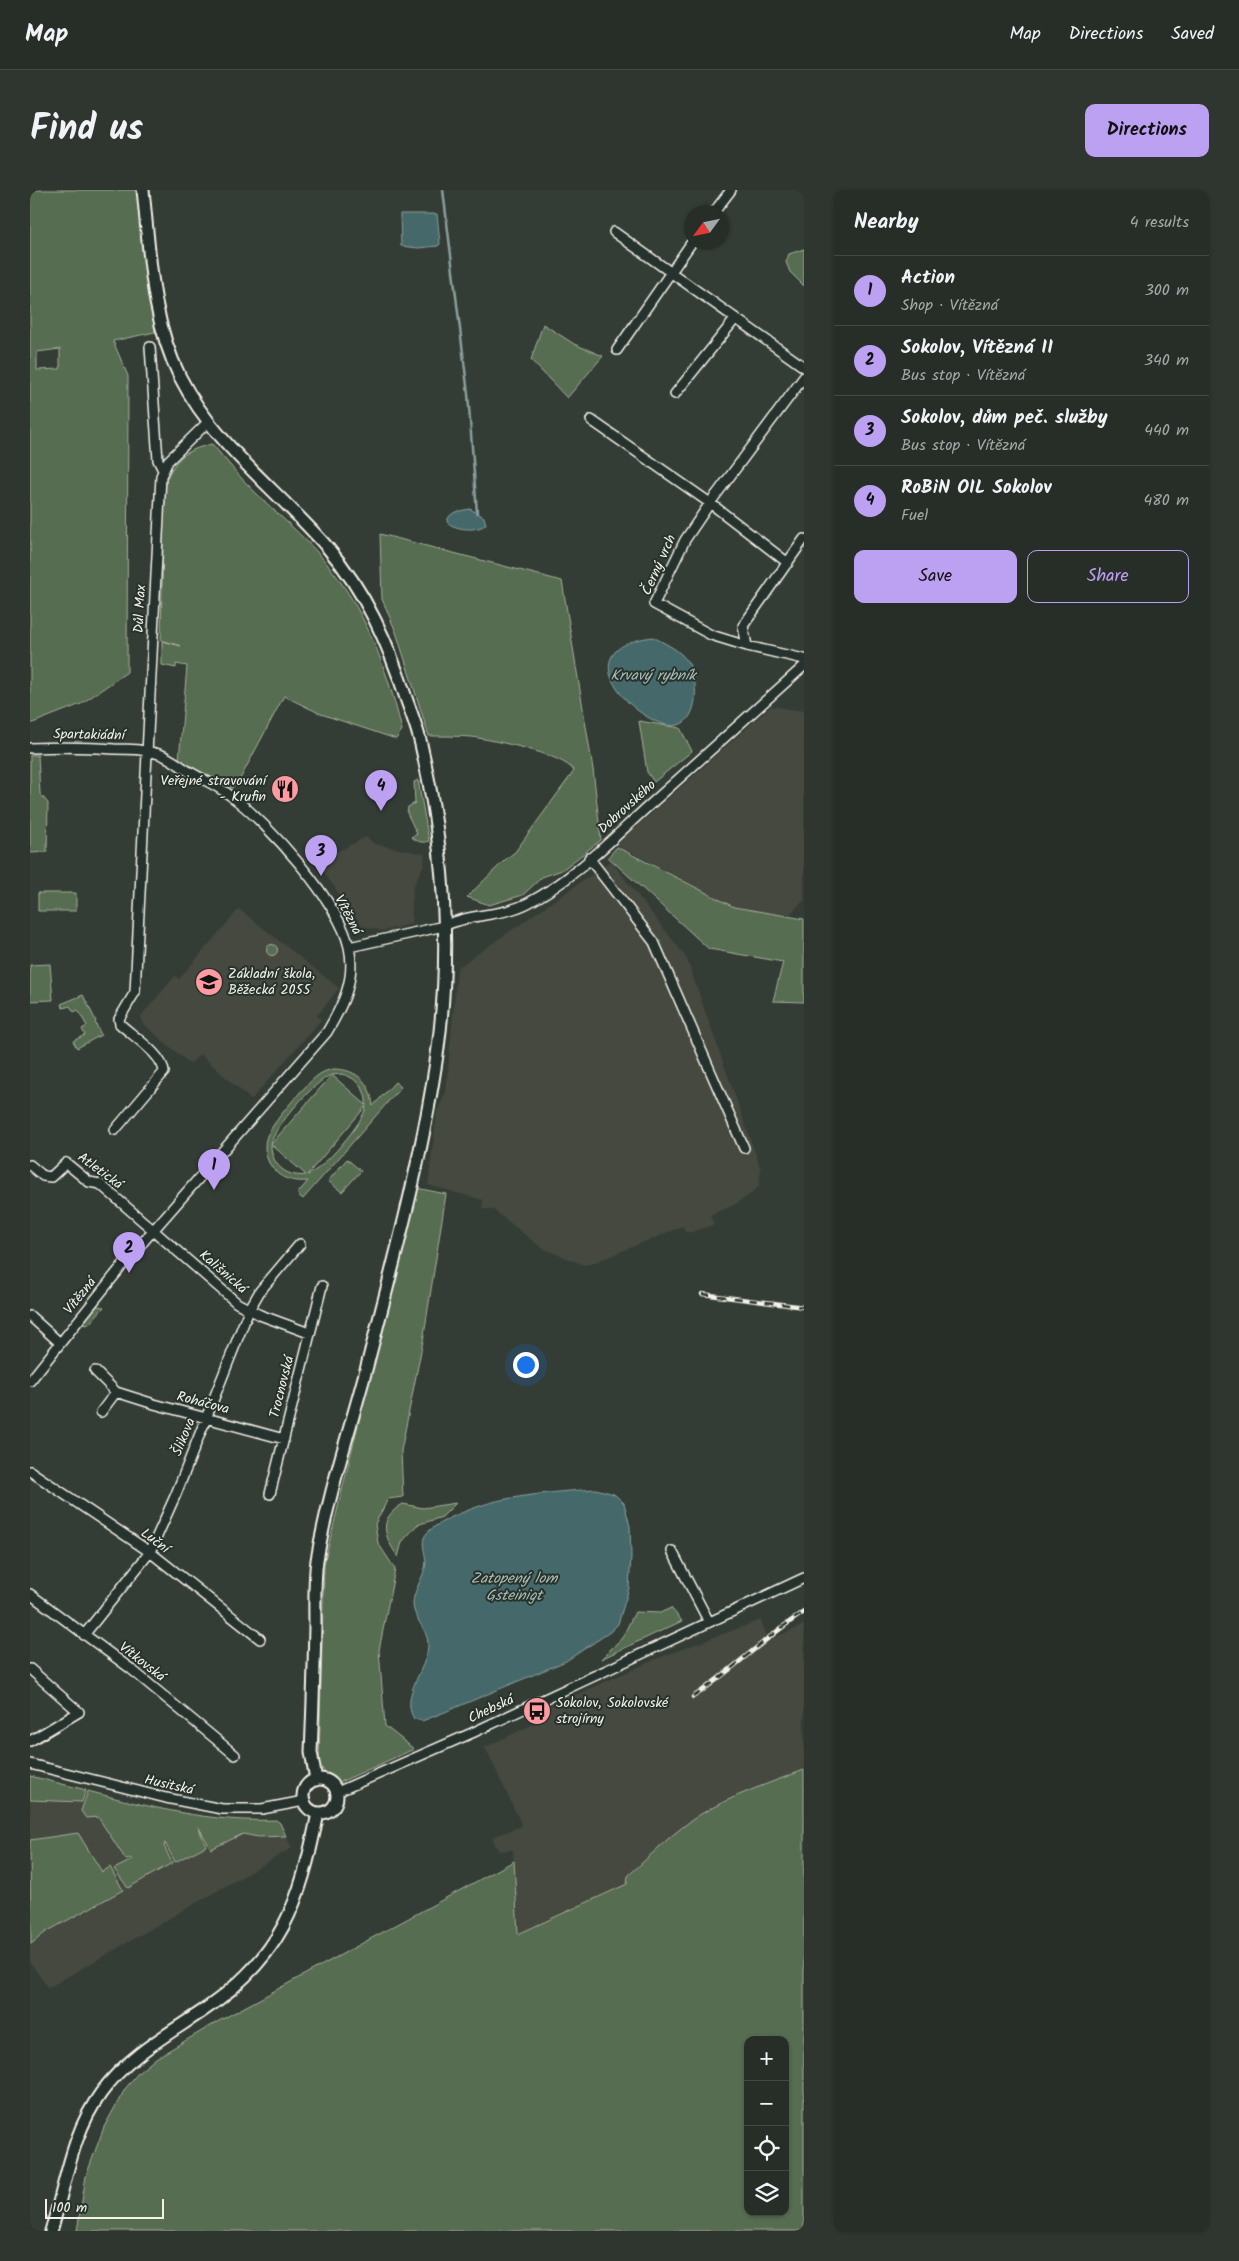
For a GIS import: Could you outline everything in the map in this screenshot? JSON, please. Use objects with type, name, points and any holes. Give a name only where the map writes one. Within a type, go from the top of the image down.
[{"type":"main road","points":[[143,190],[154,298],[165,340],[181,379],[208,422],[240,460],[333,554],[360,592],[383,636],[422,746],[440,852],[444,926],[444,972],[438,1045],[418,1164],[366,1370],[329,1502],[316,1564],[311,1752],[316,1780]]},
{"type":"main road","points":[[316,1780],[329,1782],[337,1792],[336,1802],[332,1809],[318,1813],[311,1810],[304,1801],[306,1788],[316,1780]]},
{"type":"main road","points":[[51,2231],[68,2164],[91,2108],[122,2068],[154,2043],[219,2000],[245,1978],[268,1951],[288,1919],[302,1886],[318,1813]]},
{"type":"street","points":[[719,205],[731,190]]},
{"type":"street","points":[[614,232],[804,367]]},
{"type":"street","points":[[617,350],[686,250]]},
{"type":"street","points":[[675,394],[736,318]]},
{"type":"street","name":"Důl Max","points":[[147,750],[160,481],[163,470],[158,460],[150,347]]},
{"type":"street","name":"Černý vrch","points":[[804,377],[710,503],[685,540],[654,604],[712,635],[747,646],[804,659]]},
{"type":"street","points":[[591,420],[710,503],[788,563]]},
{"type":"street","points":[[163,470],[173,456],[208,422]]},
{"type":"street","points":[[747,646],[743,626],[804,539]]},
{"type":"street","name":"Dobrovského","points":[[349,947],[444,926],[458,919],[508,911],[527,904],[559,883],[589,858],[804,666]]},
{"type":"street","name":"Spartakiádní","points":[[30,748],[78,747],[147,750]]},
{"type":"street","points":[[116,1130],[164,1072],[164,1065],[120,1024],[119,1019],[135,992],[147,750]]},
{"type":"street","name":"Vítězná","points":[[30,1381],[122,1266],[327,1032],[339,1012],[349,988],[351,961],[344,933],[330,906],[298,864],[259,820],[225,792],[162,755],[147,750]]},
{"type":"street","points":[[589,858],[654,942],[744,1148]]},
{"type":"street","name":"Atletická","points":[[30,1165],[44,1176],[50,1177],[66,1163],[89,1182],[100,1184],[154,1231]]},
{"type":"street","name":"Kališnická","points":[[154,1231],[237,1303],[249,1310],[310,1333]]},
{"type":"street","name":"Šlikova","points":[[84,1635],[150,1552],[249,1310],[260,1291],[300,1244]]},
{"type":"street","name":"Trocnovská","points":[[270,1494],[322,1286]]},
{"type":"street","points":[[30,1316],[60,1343]]},
{"type":"street","name":"Roháčova","points":[[95,1371],[116,1392],[284,1439]]},
{"type":"street","points":[[101,1412],[116,1392]]},
{"type":"street","name":"Luční","points":[[30,1471],[150,1552],[260,1639]]},
{"type":"street","points":[[672,1551],[709,1622]]},
{"type":"street","name":"Chebská","points":[[337,1792],[472,1733],[804,1578]]},
{"type":"street","name":"Vítkovská","points":[[30,1594],[131,1669],[234,1755]]},
{"type":"street","points":[[30,1669],[79,1712],[30,1741]]},
{"type":"street","name":"Husitská","points":[[30,1764],[158,1796],[222,1809],[262,1809],[304,1801]]},
{"type":"shaded area","points":[[771,706],[804,711],[804,900],[784,920],[722,904],[676,876],[616,845]]},
{"type":"shaded area","points":[[366,837],[375,844],[425,854],[424,864],[413,887],[411,924],[383,931],[362,926],[315,863]]},
{"type":"shaded area","points":[[611,861],[686,957],[761,1169],[759,1186],[751,1194],[734,1205],[710,1215],[714,1225],[692,1232],[685,1232],[683,1226],[591,1264],[584,1265],[542,1248],[492,1209],[482,1209],[483,1200],[428,1185],[437,1111],[446,1092],[457,968]]},
{"type":"shaded area","points":[[239,909],[339,988],[317,1016],[321,1020],[251,1100],[200,1054],[190,1064],[142,1023],[141,1016],[175,976],[179,979]]},
{"type":"shaded area","points":[[761,1620],[766,1635],[776,1637],[804,1625],[804,1770],[745,1793],[627,1884],[517,1934],[513,1850],[498,1851],[492,1837],[522,1826],[485,1747],[538,1722],[535,1713],[663,1656]]},
{"type":"shaded area","points":[[30,1800],[85,1802],[286,1836],[292,1848],[48,1988],[30,1962]]},
{"type":"green space","points":[[30,190],[143,190],[155,332],[113,341],[128,376],[127,672],[81,704],[30,724]],"holes":[[[60,349],[60,369],[37,370],[37,352]]]},
{"type":"green space","points":[[804,249],[804,286],[790,272],[786,262],[789,254]]},
{"type":"green space","points":[[543,324],[574,344],[603,356],[567,398],[531,360]]},
{"type":"green space","points":[[212,444],[249,487],[315,550],[338,578],[351,598],[373,640],[389,684],[402,730],[396,739],[321,714],[284,696],[239,781],[232,788],[179,760],[187,666],[176,664],[176,668],[162,665],[162,641],[181,646],[161,640],[164,484],[173,467],[182,456],[194,449]]},
{"type":"green space","points":[[380,534],[562,581],[593,769],[601,840],[562,870],[542,877],[523,895],[489,905],[467,897],[515,852],[574,771],[557,759],[495,741],[472,737],[429,736],[396,632],[382,599]]},
{"type":"green space","points":[[639,721],[680,728],[692,751],[654,782],[647,772]]},
{"type":"green space","points":[[30,755],[38,755],[40,794],[48,803],[47,852],[30,853]]},
{"type":"green space","points":[[418,780],[429,841],[424,842],[417,841],[411,837],[417,834],[407,813],[408,807],[415,803],[414,782]]},
{"type":"green space","points":[[617,847],[734,907],[804,919],[804,1002],[773,1001],[783,962],[709,949],[608,857]]},
{"type":"green space","points":[[38,893],[76,893],[76,911],[38,911]]},
{"type":"green space","points":[[272,944],[278,950],[272,956],[266,950]]},
{"type":"green space","points":[[50,964],[53,1000],[30,1001],[30,965]]},
{"type":"green space","points":[[83,995],[101,1035],[77,1048],[73,1041],[85,1035],[82,1029],[87,1026],[78,1010],[74,1012],[70,1006],[63,1008],[61,1004]]},
{"type":"green space","points":[[334,1069],[350,1072],[362,1079],[372,1098],[373,1106],[395,1082],[401,1087],[303,1199],[297,1194],[308,1181],[290,1180],[276,1172],[266,1157],[266,1139],[280,1116],[304,1088],[325,1071]],"holes":[[[341,1074],[356,1081],[365,1094],[366,1105],[332,1075]],[[331,1075],[271,1144],[273,1137],[287,1117],[306,1095]],[[366,1106],[358,1123],[342,1145],[314,1172],[307,1175]],[[271,1145],[306,1175],[286,1172],[277,1164]]]},
{"type":"green space","points":[[347,1159],[361,1171],[342,1192],[328,1181]]},
{"type":"green space","points":[[416,1188],[446,1194],[423,1341],[401,1451],[403,1497],[388,1499],[375,1524],[378,1543],[395,1569],[379,1650],[385,1726],[414,1749],[338,1783],[325,1775],[319,1761],[324,1564]]},
{"type":"green space","points":[[98,1306],[104,1307],[89,1324],[86,1325],[82,1322],[93,1308]]},
{"type":"green space","points":[[456,1503],[442,1517],[417,1525],[402,1542],[398,1557],[389,1542],[386,1528],[389,1516],[395,1510],[403,1504],[423,1508]]},
{"type":"green space","points":[[671,1608],[682,1621],[601,1659],[622,1638],[635,1612],[660,1613]]},
{"type":"green space","points":[[804,1770],[804,2231],[77,2231],[86,2176],[104,2127],[125,2089],[138,2073],[156,2058],[217,2022],[514,1861],[518,1934],[627,1884],[628,1876],[672,1836],[701,1814],[739,1795]]},
{"type":"green space","points":[[30,1776],[86,1790],[82,1802],[30,1800]]},
{"type":"green space","points":[[88,1791],[181,1813],[228,1819],[276,1820],[280,1823],[286,1836],[258,1837],[243,1834],[211,1849],[198,1826],[206,1846],[175,1862],[165,1843],[164,1846],[172,1863],[128,1888],[114,1869],[132,1860],[130,1858],[126,1860],[98,1817],[86,1818],[81,1811]]},
{"type":"green space","points":[[78,1833],[102,1872],[110,1867],[123,1890],[46,1932],[31,1944],[30,1840]]},
{"type":"water","points":[[400,214],[437,214],[440,244],[438,246],[418,248],[401,246]]},
{"type":"water","points":[[470,509],[484,517],[486,524],[478,528],[466,529],[455,527],[447,522],[448,518],[453,514]]},
{"type":"water","name":"Krvavý rybník","points":[[653,637],[682,655],[692,671],[695,689],[694,707],[685,721],[678,725],[664,724],[647,717],[630,704],[617,689],[610,672],[611,657],[625,645]]},
{"type":"water","name":"Zatopený lom Gsteinigt","points":[[596,1489],[614,1494],[624,1503],[630,1526],[629,1588],[618,1624],[610,1632],[566,1661],[422,1721],[414,1719],[410,1710],[410,1700],[424,1662],[428,1643],[415,1614],[413,1604],[414,1595],[425,1568],[426,1560],[423,1541],[428,1532],[458,1514],[493,1502],[537,1494]]},
{"type":"waterway","points":[[443,190],[468,394],[477,513]]},
{"type":"railway","points":[[702,1294],[804,1307]]},
{"type":"railway","points":[[693,1697],[804,1612]]},
{"type":"place","name":"Veřejné stravování - Krufin","points":[[285,789]]},
{"type":"place","name":"RoBiN OIL Sokolov","points":[[381,811]]},
{"type":"place","name":"Sokolov, dům peč. služby","points":[[321,876]]},
{"type":"place","name":"Základní škola, Běžecká 2055","points":[[209,982]]},
{"type":"place","name":"Action","points":[[214,1190]]},
{"type":"place","name":"Sokolov, Vítězná II","points":[[129,1273]]},
{"type":"place","name":"Sokolov, Sokolovské strojírny","points":[[537,1711]]}]
